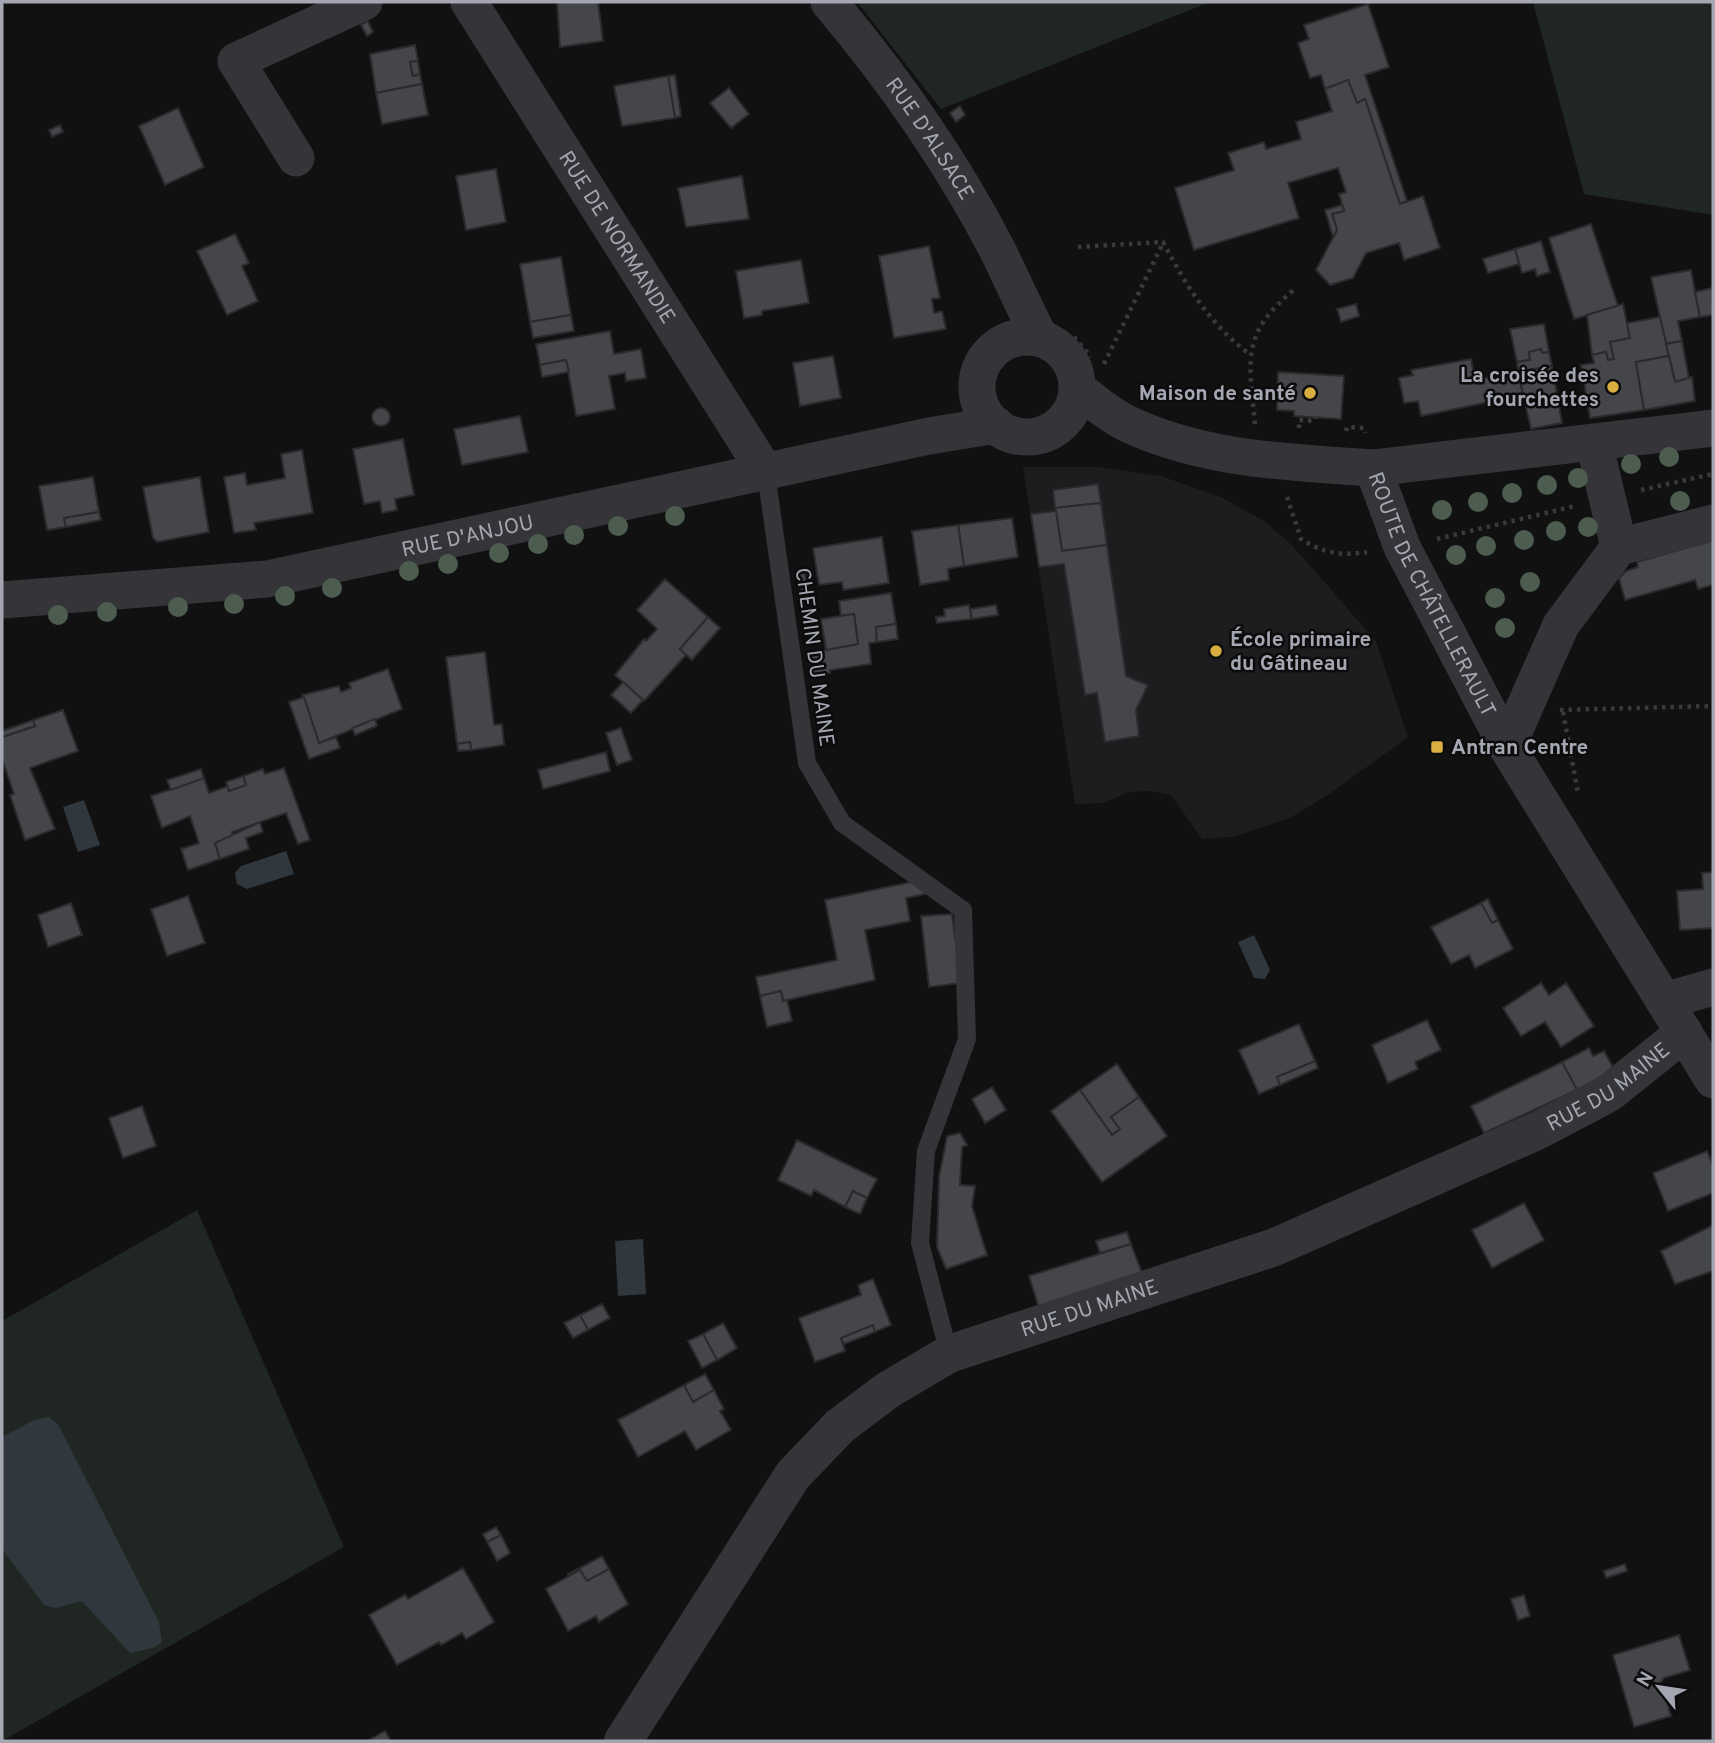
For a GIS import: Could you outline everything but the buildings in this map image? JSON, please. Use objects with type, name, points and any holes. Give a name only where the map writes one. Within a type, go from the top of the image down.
[{"type":"street","points":[[296,158],[236,61],[364,2]]},
{"type":"street","name":"RUE DE NORMANDIE","points":[[469,2],[766,472]]},
{"type":"street","name":"RUE D'ALSACE","points":[[829,2],[867,47],[928,133],[998,251],[1013,286],[1055,336]]},
{"type":"street","points":[[995,348],[1024,337],[1055,336],[1055,345],[1068,357],[1075,372],[1077,389],[1069,414],[1061,424],[1049,432],[1022,436],[996,425],[980,404],[977,390],[979,374],[995,348],[1013,286]]},
{"type":"street","name":"ROUTE DE CHÂTELLERAULT","points":[[1077,389],[1125,423],[1237,458],[1373,468],[1402,547],[1507,747],[1713,1080]]},
{"type":"street","points":[[929,436],[977,390]]},
{"type":"street","name":"ROUTE DE CHÂTELLERAULT","points":[[1061,424],[1125,423]]},
{"type":"street","name":"RUE D'ANJOU","points":[[2,600],[267,579],[929,436],[996,425]]},
{"type":"street","points":[[1373,468],[1713,428]]},
{"type":"street","points":[[1594,443],[1619,547]]},
{"type":"street","points":[[1507,747],[1561,625],[1619,547],[1713,523]]},
{"type":"street","points":[[1674,1017],[1713,987]]},
{"type":"street","name":"RUE DU MAINE","points":[[623,1741],[793,1475],[840,1426],[888,1390],[949,1354],[1275,1247],[1539,1130],[1609,1093],[1674,1017]]},
{"type":"lane","name":"CHEMIN DU MAINE","points":[[766,472],[807,763],[842,823],[963,910],[967,1039],[926,1151],[920,1243],[949,1354]]},
{"type":"path","points":[[1078,247],[1163,242]]},
{"type":"path","points":[[1055,336],[1101,369],[1163,242]]},
{"type":"path","points":[[1163,242],[1190,293],[1222,333],[1249,354]]},
{"type":"path","points":[[1524,708],[1562,710],[1713,706]]},
{"type":"path","points":[[1562,710],[1580,801]]},
{"type":"shaded area","points":[[857,2],[1210,2],[941,109]]},
{"type":"shaded area","points":[[1533,2],[1713,2],[1713,215],[1584,194]]},
{"type":"shaded area","name":"École primaire du Gâtineau","points":[[1023,467],[1097,467],[1161,476],[1223,498],[1264,521],[1292,545],[1376,641],[1408,737],[1331,793],[1290,818],[1233,837],[1202,839],[1171,795],[1151,791],[1129,792],[1104,803],[1075,804]]},
{"type":"shaded area","points":[[84,800],[100,845],[78,852],[63,807]]},
{"type":"shaded area","points":[[286,851],[294,874],[247,889],[237,884],[235,873],[241,866]]},
{"type":"shaded area","points":[[1254,935],[1270,970],[1265,979],[1254,978],[1238,942]]},
{"type":"shaded area","points":[[197,1210],[344,1547],[2,1741],[2,1321]]},
{"type":"shaded area","points":[[643,1239],[646,1294],[618,1296],[615,1241]]},
{"type":"shaded area","points":[[49,1417],[58,1424],[159,1622],[162,1642],[153,1648],[130,1653],[82,1601],[56,1608],[44,1605],[2,1549],[2,1437],[34,1420]]},
{"type":"place","name":"La croisée des fourchettes","points":[[1613,387]]},
{"type":"place","name":"Maison de santé","points":[[1310,393]]},
{"type":"place","name":"École primaire du Gâtineau","points":[[1216,651]]},
{"type":"place","name":"Antran Centre","points":[[1437,747]]}]
